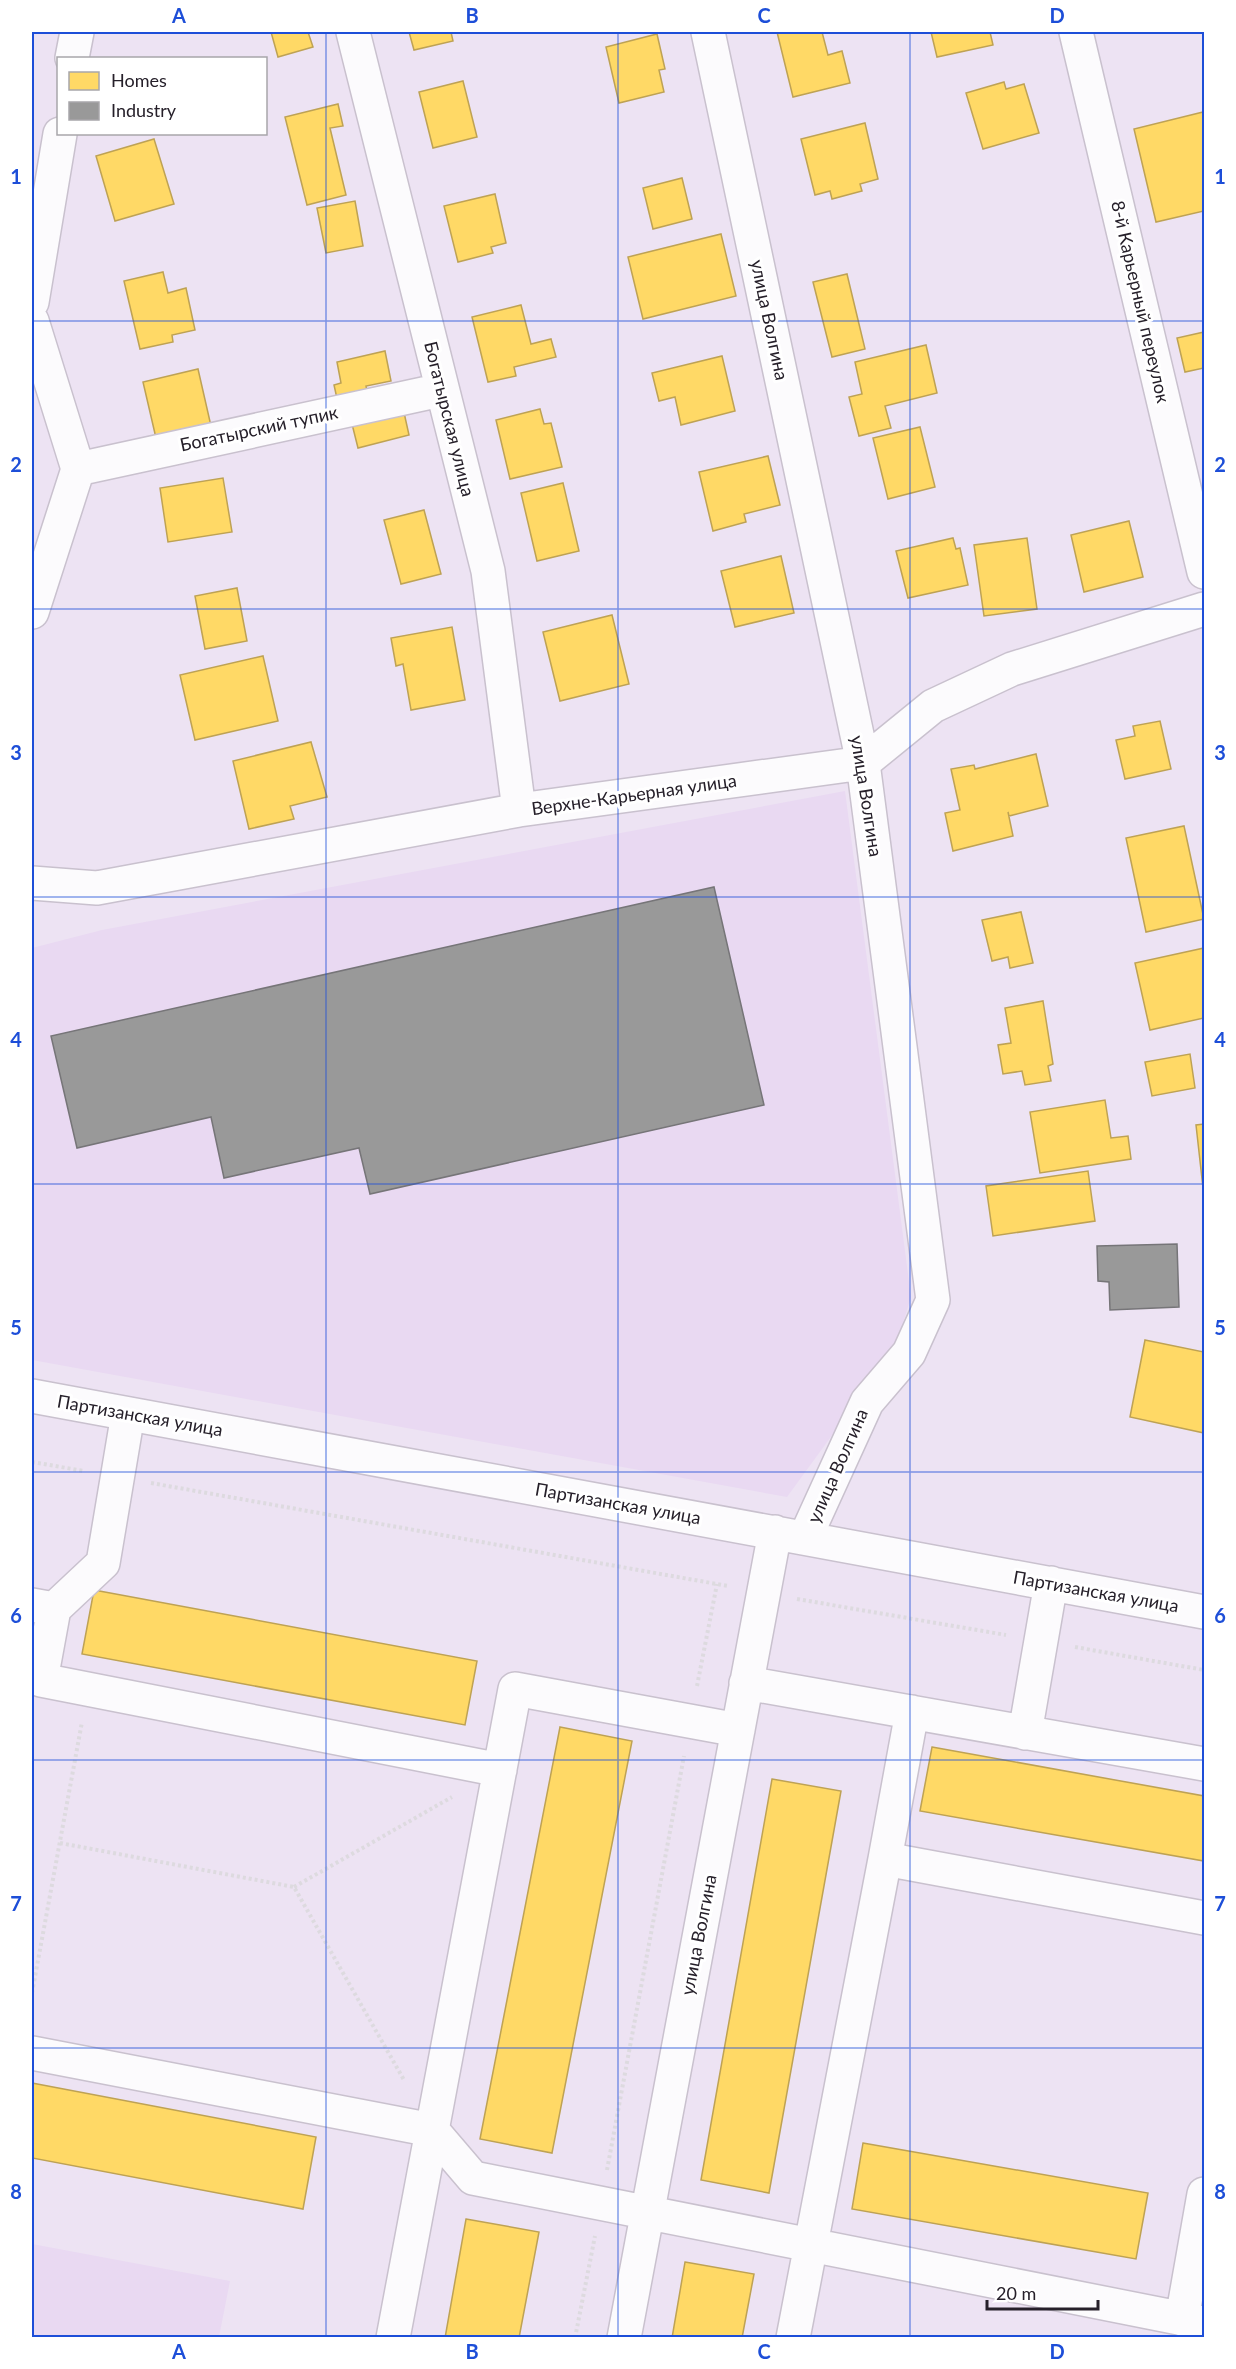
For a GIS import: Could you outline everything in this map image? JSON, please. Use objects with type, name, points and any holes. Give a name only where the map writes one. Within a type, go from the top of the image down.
[{"type":"street","points":[[72,57],[77,32]]},
{"type":"street","name":"Богатырская улица","points":[[353,32],[488,571],[519,810]]},
{"type":"street","name":"улица Волгина","points":[[624,2337],[763,1592],[790,1535],[867,1402],[909,1353],[933,1300],[863,763],[708,32]]},
{"type":"street","name":"8-й Карьерный переулок","points":[[1076,32],[1204,572]]},
{"type":"street","points":[[32,302],[60,135]]},
{"type":"street","points":[[32,321],[78,469],[32,612]]},
{"type":"street","name":"Богатырский тупик","points":[[78,469],[441,390]]},
{"type":"street","points":[[863,763],[933,706],[1012,669],[1204,609]]},
{"type":"street","name":"Верхне-Карьерная улица","points":[[32,883],[97,888],[519,810],[863,763]]},
{"type":"street","name":"Партизанская улица","points":[[32,1396],[1204,1612]]},
{"type":"street","points":[[128,1414],[103,1563],[43,1607],[41,1680],[500,1770]]},
{"type":"street","points":[[1025,1733],[1051,1583]]},
{"type":"street","points":[[746,1683],[1204,1764]]},
{"type":"street","points":[[393,2337],[516,1689],[738,1730]]},
{"type":"street","points":[[793,2337],[912,1712]]},
{"type":"street","points":[[885,1859],[1204,1918]]},
{"type":"street","points":[[32,2053],[432,2130],[473,2178],[810,2247],[1193,2321],[1204,2194]]},
{"type":"path","points":[[32,1462],[1204,1670]]},
{"type":"path","points":[[575,2337],[717,1584]]},
{"type":"path","points":[[32,1993],[88,1689]]},
{"type":"path","points":[[60,1843],[294,1887],[500,1770]]},
{"type":"path","points":[[294,1887],[432,2130]]},
{"type":"shaded area","points":[[845,791],[911,1297],[895,1349],[787,1497],[32,1360],[32,948],[102,930]]},
{"type":"shaded area","points":[[32,2244],[230,2281],[219,2337],[32,2337]]},
{"type":"building: Homes","points":[[271,32],[308,32],[313,47],[278,57]]},
{"type":"building: Homes","points":[[409,32],[451,32],[453,41],[414,50]]},
{"type":"building: Homes","points":[[777,32],[822,32],[828,55],[842,51],[850,83],[793,97]]},
{"type":"building: Homes","points":[[931,32],[990,32],[993,45],[937,57]]},
{"type":"building: Homes","points":[[657,34],[665,69],[659,70],[664,92],[619,103],[606,47]]},
{"type":"building: Homes","points":[[463,81],[477,137],[433,148],[419,92]]},
{"type":"building: Homes","points":[[1004,82],[1006,89],[1024,84],[1039,133],[983,149],[966,93]]},
{"type":"building: Homes","points":[[338,104],[343,126],[330,128],[346,195],[307,205],[285,117]]},
{"type":"building: Homes","points":[[1203,112],[1204,211],[1156,222],[1134,129]]},
{"type":"building: Homes","points":[[865,123],[878,179],[860,184],[862,191],[832,199],[830,191],[815,195],[801,139]]},
{"type":"building: Homes","points":[[154,139],[174,204],[115,221],[96,156]]},
{"type":"building: Homes","points":[[682,178],[692,219],[653,229],[643,188]]},
{"type":"building: Homes","points":[[495,194],[506,243],[491,247],[493,253],[458,262],[444,206]]},
{"type":"building: Homes","points":[[355,201],[363,246],[326,253],[317,208]]},
{"type":"building: Homes","points":[[721,234],[736,296],[643,319],[628,257]]},
{"type":"building: Homes","points":[[163,272],[168,293],[186,288],[195,330],[172,335],[173,342],[140,349],[124,281]]},
{"type":"building: Homes","points":[[847,274],[865,349],[832,357],[813,282]]},
{"type":"building: Homes","points":[[521,305],[531,344],[551,339],[556,357],[514,367],[516,376],[488,382],[472,317]]},
{"type":"building: Homes","points":[[1204,332],[1204,368],[1185,372],[1177,338]]},
{"type":"building: Homes","points":[[926,345],[937,393],[885,406],[891,428],[859,436],[849,397],[862,394],[855,362]]},
{"type":"building: Homes","points":[[385,351],[391,381],[366,386],[368,396],[338,403],[334,385],[341,383],[337,362]]},
{"type":"building: Homes","points":[[722,356],[735,411],[681,425],[675,397],[659,401],[652,373]]},
{"type":"building: Homes","points":[[198,369],[211,426],[156,438],[143,382]]},
{"type":"building: Homes","points":[[403,408],[409,435],[358,448],[351,420]]},
{"type":"building: Homes","points":[[540,409],[544,424],[551,423],[562,467],[510,479],[496,420]]},
{"type":"building: Homes","points":[[920,427],[935,487],[888,499],[873,438]]},
{"type":"building: Homes","points":[[768,456],[780,505],[744,514],[746,522],[713,531],[699,472]]},
{"type":"building: Homes","points":[[223,478],[232,532],[168,542],[160,488]]},
{"type":"building: Homes","points":[[563,483],[579,551],[537,561],[521,493]]},
{"type":"building: Homes","points":[[424,510],[441,574],[401,584],[384,520]]},
{"type":"building: Homes","points":[[1129,521],[1143,577],[1084,592],[1071,535]]},
{"type":"building: Homes","points":[[953,538],[956,549],[960,548],[968,585],[908,598],[896,551]]},
{"type":"building: Homes","points":[[1027,538],[1037,609],[984,616],[974,545]]},
{"type":"building: Homes","points":[[781,556],[794,613],[735,627],[721,571]]},
{"type":"building: Homes","points":[[237,588],[247,641],[205,649],[195,596]]},
{"type":"building: Homes","points":[[612,615],[629,684],[560,701],[543,632]]},
{"type":"building: Homes","points":[[452,627],[465,700],[411,710],[403,664],[396,666],[391,638]]},
{"type":"building: Homes","points":[[263,656],[278,721],[195,740],[180,675]]},
{"type":"building: Homes","points":[[1160,721],[1171,769],[1125,779],[1116,740],[1135,736],[1133,726]]},
{"type":"building: Homes","points":[[311,742],[327,797],[290,806],[294,819],[249,829],[233,761]]},
{"type":"building: Homes","points":[[1036,754],[1048,806],[1009,816],[1008,812],[1013,836],[953,851],[945,813],[960,810],[951,769],[974,765],[975,769]]},
{"type":"building: Homes","points":[[1184,826],[1204,919],[1146,932],[1126,838]]},
{"type":"building: Homes","points":[[1021,912],[1033,963],[1010,968],[1008,957],[992,961],[982,920]]},
{"type":"building: Homes","points":[[1204,948],[1204,1018],[1150,1030],[1135,963]]},
{"type":"building: Homes","points":[[1043,1001],[1053,1064],[1048,1066],[1051,1081],[1025,1085],[1022,1071],[1003,1074],[998,1045],[1011,1043],[1005,1008]]},
{"type":"building: Homes","points":[[1190,1054],[1195,1088],[1152,1096],[1145,1062]]},
{"type":"building: Homes","points":[[1105,1100],[1111,1138],[1128,1136],[1131,1159],[1040,1173],[1030,1112]]},
{"type":"building: Homes","points":[[1204,1124],[1204,1197],[1196,1125]]},
{"type":"building: Homes","points":[[1088,1171],[1095,1221],[993,1236],[986,1186]]},
{"type":"building: Homes","points":[[1145,1340],[1204,1352],[1204,1433],[1130,1417]]},
{"type":"building: Homes","points":[[94,1590],[477,1661],[465,1725],[82,1654]]},
{"type":"building: Homes","points":[[560,1727],[632,1741],[552,2153],[480,2139]]},
{"type":"building: Homes","points":[[932,1747],[1204,1796],[1204,1861],[920,1811]]},
{"type":"building: Homes","points":[[772,1779],[841,1791],[769,2193],[701,2180]]},
{"type":"building: Homes","points":[[32,2083],[316,2137],[303,2209],[32,2158]]},
{"type":"building: Homes","points":[[863,2143],[1148,2193],[1136,2259],[852,2209]]},
{"type":"building: Homes","points":[[466,2219],[539,2232],[519,2338],[445,2338]]},
{"type":"building: Homes","points":[[685,2262],[754,2274],[742,2338],[672,2338]]},
{"type":"building: Industry","points":[[714,887],[764,1105],[370,1194],[359,1148],[224,1178],[211,1117],[77,1148],[51,1036]]},
{"type":"building: Industry","points":[[1177,1244],[1179,1307],[1110,1310],[1109,1282],[1098,1281],[1097,1246]]}]
